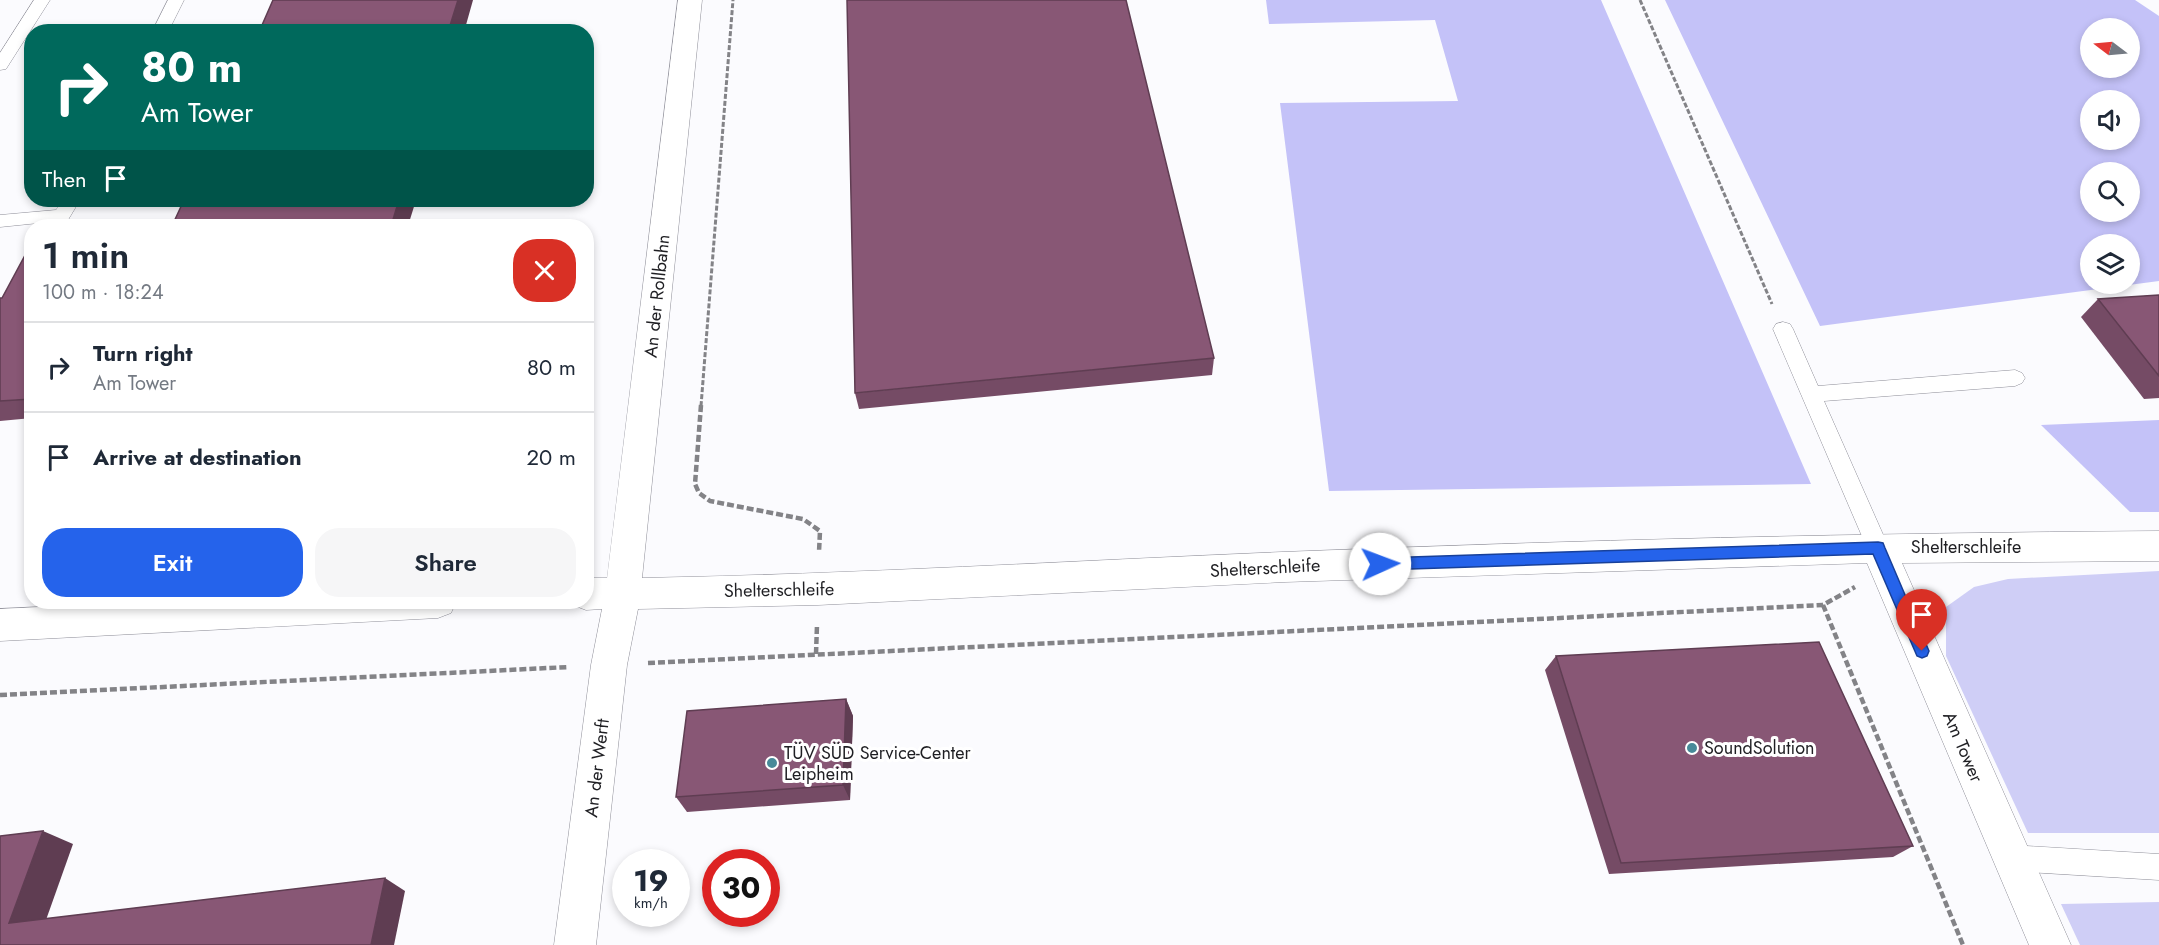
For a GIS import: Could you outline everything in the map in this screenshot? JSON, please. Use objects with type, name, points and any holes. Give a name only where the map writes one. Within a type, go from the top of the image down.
[{"type":"street","name":"An der Rollbahn","points":[[605,593],[690,0]]},
{"type":"street","name":"Shelterschleife","points":[[605,593],[818,590],[1285,567],[1882,558],[2159,546]]},
{"type":"street","name":"Am Tower","points":[[1882,558],[2010,858],[2050,945]]},
{"type":"street","name":"An der Werft","points":[[575,945],[609,665],[605,593]]},
{"type":"street","points":[[0,625],[305,609]]},
{"type":"lane","points":[[26,24],[42,0]]},
{"type":"lane","points":[[164,24],[177,0]]},
{"type":"lane","points":[[0,65],[24,28]]},
{"type":"lane","points":[[25,219],[62,216],[66,207]]},
{"type":"lane","points":[[0,221],[24,219]]},
{"type":"lane","points":[[1783,329],[1882,558]]},
{"type":"lane","points":[[1811,393],[2015,378]]},
{"type":"lane","points":[[2010,858],[2159,867]]},
{"type":"path","points":[[733,0],[695,484],[699,494],[710,501],[803,519],[820,531],[816,654]]},
{"type":"path","points":[[1640,0],[1783,329]]},
{"type":"path","points":[[0,695],[1823,605],[1882,558]]},
{"type":"path","points":[[1823,605],[1963,945]]},
{"type":"shaded area","points":[[1266,0],[1601,0],[1811,484],[1329,491],[1280,103],[1458,101],[1435,20],[1269,24]]},
{"type":"shaded area","points":[[1665,0],[2135,0],[2159,16],[2159,281],[2140,284],[2140,234],[2080,234],[2080,291],[1820,326]]},
{"type":"shaded area","points":[[2159,420],[2159,512],[2130,512],[2041,425]]},
{"type":"shaded area","points":[[2159,571],[2159,833],[2028,833],[1946,656],[1946,607],[1974,587],[2008,579]]},
{"type":"shaded area","points":[[2159,902],[2159,945],[2080,945],[2061,904]]},
{"type":"building","points":[[273,0],[458,0],[450,24],[262,24]]},
{"type":"building","points":[[847,0],[1126,0],[1214,358],[855,393]]},
{"type":"building","points":[[181,207],[397,207],[393,219],[175,219]]},
{"type":"building","points":[[24,257],[24,400],[0,401],[0,298]]},
{"type":"building","points":[[2159,295],[2159,376],[2098,299]]},
{"type":"building","points":[[1819,642],[1913,846],[1621,863],[1556,656]]},
{"type":"building","name":"TÜV SÜD Service-Center Leipheim","points":[[846,699],[843,785],[676,797],[687,711]]},
{"type":"building","points":[[43,831],[9,923],[385,878],[371,945],[0,945],[0,836]]},
{"type":"place","name":"SoundSolution","points":[[1692,748]]},
{"type":"place","name":"TÜV SÜD Service-Center Leipheim","points":[[772,763]]},
{"type":"route","points":[[1380,564],[1878,548],[1922,651]]}]
